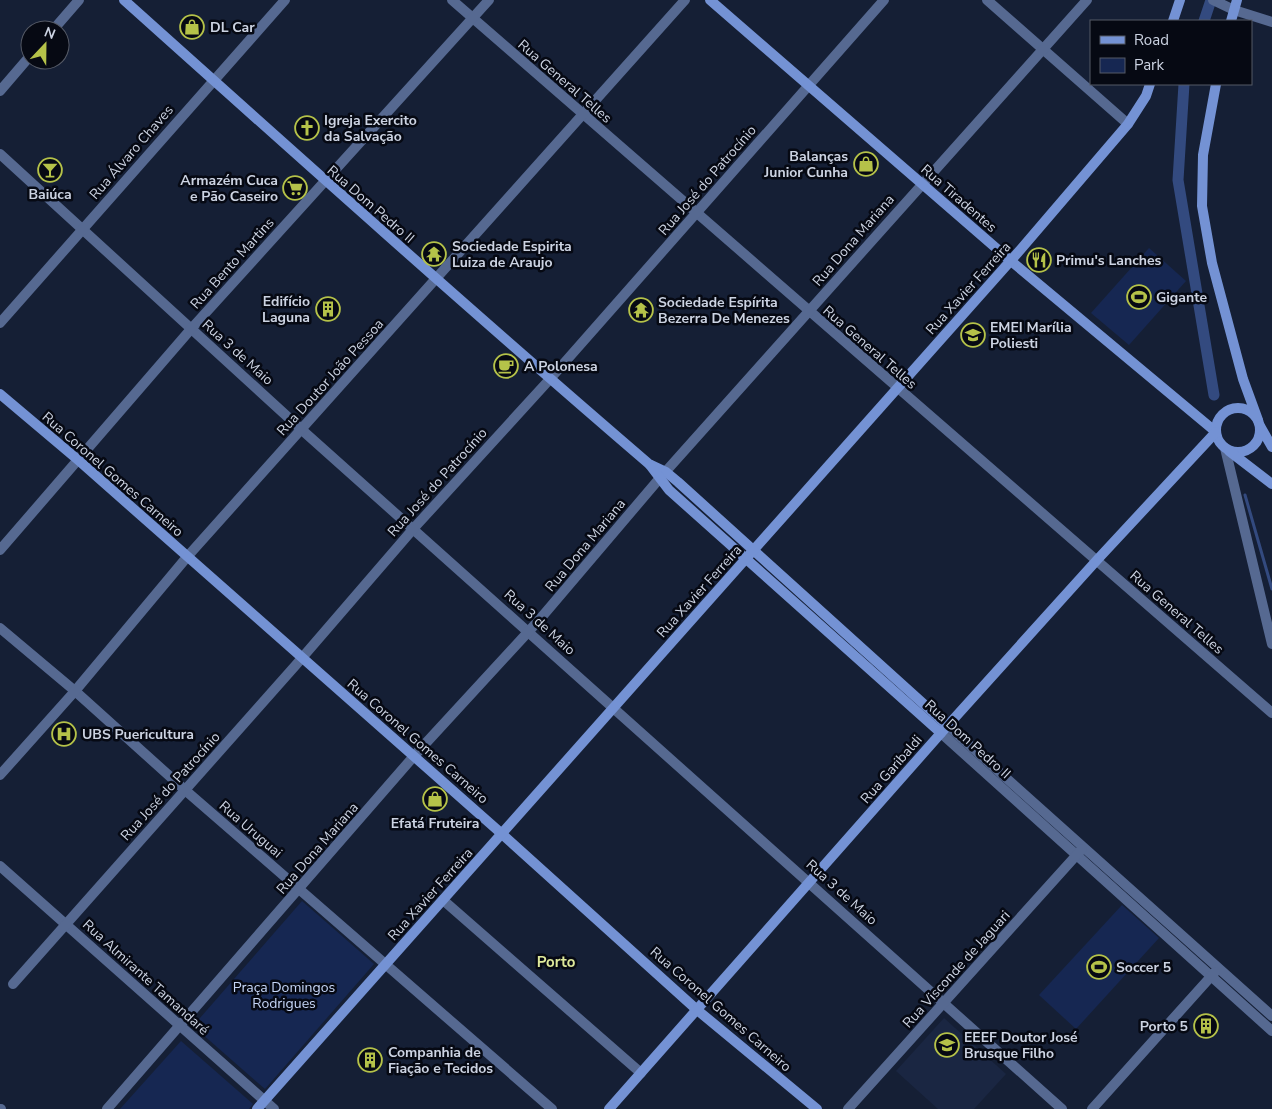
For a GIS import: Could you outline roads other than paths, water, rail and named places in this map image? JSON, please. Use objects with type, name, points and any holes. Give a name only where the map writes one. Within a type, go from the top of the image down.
[{"type":"street","points":[[62,20],[79,0]]},
{"type":"street","name":"Rua Dom Pedro II","points":[[124,0],[325,181],[550,379],[663,476],[754,550],[944,730],[1215,972],[1272,1031]]},
{"type":"street","name":"Rua Álvaro Chaves","points":[[0,323],[284,0]]},
{"type":"street","name":"Rua General Telles","points":[[452,0],[897,389],[1272,713]]},
{"type":"street","name":"Rua Bento Martins","points":[[0,550],[191,328],[489,0]]},
{"type":"street","name":"Rua Doutor João Pessoa","points":[[0,775],[75,691],[187,557],[685,0]]},
{"type":"street","name":"Rua Tiradentes","points":[[710,0],[1010,261],[1253,470],[1272,484]]},
{"type":"street","name":"Rua José do Patrocínio","points":[[13,984],[302,658],[414,528],[550,379],[884,0]]},
{"type":"street","points":[[987,0],[1128,124]]},
{"type":"street","name":"Rua Dona Mariana","points":[[108,1109],[414,756],[529,631],[663,476],[1086,0]]},
{"type":"street","points":[[1173,20],[1180,0]]},
{"type":"street","points":[[1216,2],[1236,5],[1272,22]]},
{"type":"street","points":[[1231,20],[1236,5]]},
{"type":"street","points":[[0,91],[20,68]]},
{"type":"street","name":"Rua Xavier Ferreira","points":[[257,1109],[1010,261],[1128,124],[1146,96],[1150,85]]},
{"type":"street","points":[[1216,85],[1203,155],[1202,206],[1212,263],[1243,379],[1259,423],[1258,440],[1254,446],[1242,452],[1222,443]]},
{"type":"street","name":"Rua 3 de Maio","points":[[0,154],[302,430],[811,882],[1062,1109]]},
{"type":"street","name":"Rua Coronel Gomes Carneiro","points":[[0,394],[77,459],[414,756],[696,1009],[817,1109]]},
{"type":"street","points":[[1272,447],[1255,415],[1244,408],[1232,408],[1221,415],[1216,426],[1222,443],[1272,644]]},
{"type":"street","name":"Rua Garibaldi","points":[[609,1109],[1096,560],[1198,450],[1222,443]]},
{"type":"street","points":[[1253,470],[1272,476]]},
{"type":"street","name":"Rua Dom Pedro II","points":[[663,476],[746,559],[914,702]]},
{"type":"street","name":"Rua Uruguai","points":[[0,628],[75,691],[185,790],[552,1109]]},
{"type":"street","name":"Rua Visconde de Jaguari","points":[[848,1109],[1080,851]]},
{"type":"street","name":"Rua Almirante Tamandaré","points":[[0,866],[274,1109]]},
{"type":"street","points":[[443,900],[641,1073]]},
{"type":"street","points":[[1092,1109],[1215,972]]},
{"type":"street","name":"Rua Dom Pedro II","points":[[1215,972],[1272,1016]]},
{"type":"waterway","points":[[1204,20],[1211,0]]},
{"type":"waterway","points":[[1184,85],[1178,180],[1214,395]]},
{"type":"waterway","points":[[1245,495],[1272,589]]},
{"type":"place","name":"DL Car","points":[[192,27]]},
{"type":"place","name":"Igreja Exercito da Salvação","points":[[307,128]]},
{"type":"place","name":"Balanças Junior Cunha","points":[[866,164]]},
{"type":"place","name":"Baiúca","points":[[50,170]]},
{"type":"place","name":"Armazém Cuca e Pão Caseiro","points":[[295,188]]},
{"type":"place","name":"Sociedade Espirita Luiza de Araujo","points":[[434,254]]},
{"type":"place","name":"Primu's Lanches","points":[[1039,260]]},
{"type":"place","name":"Gigante","points":[[1139,297]]},
{"type":"place","name":"Edifício Laguna","points":[[328,309]]},
{"type":"place","name":"Sociedade Espírita Bezerra De Menezes","points":[[641,310]]},
{"type":"place","name":"EMEI Marília Poliesti","points":[[973,335]]},
{"type":"place","name":"A Polonesa","points":[[506,366]]},
{"type":"place","name":"UBS Puericultura","points":[[64,734]]},
{"type":"place","name":"Efatá Fruteira","points":[[435,799]]},
{"type":"place","name":"Soccer 5","points":[[1099,967]]},
{"type":"place","name":"Porto 5","points":[[1206,1026]]},
{"type":"place","name":"EEEF Doutor José Brusque Filho","points":[[947,1045]]},
{"type":"place","name":"Companhia de Fiação e Tecidos","points":[[370,1060]]},
{"type":"district","name":"Porto","points":[[556,962]]},
{"type":"park label","name":"Praça Domingos Rodrigues","points":[[284,996]]}]
